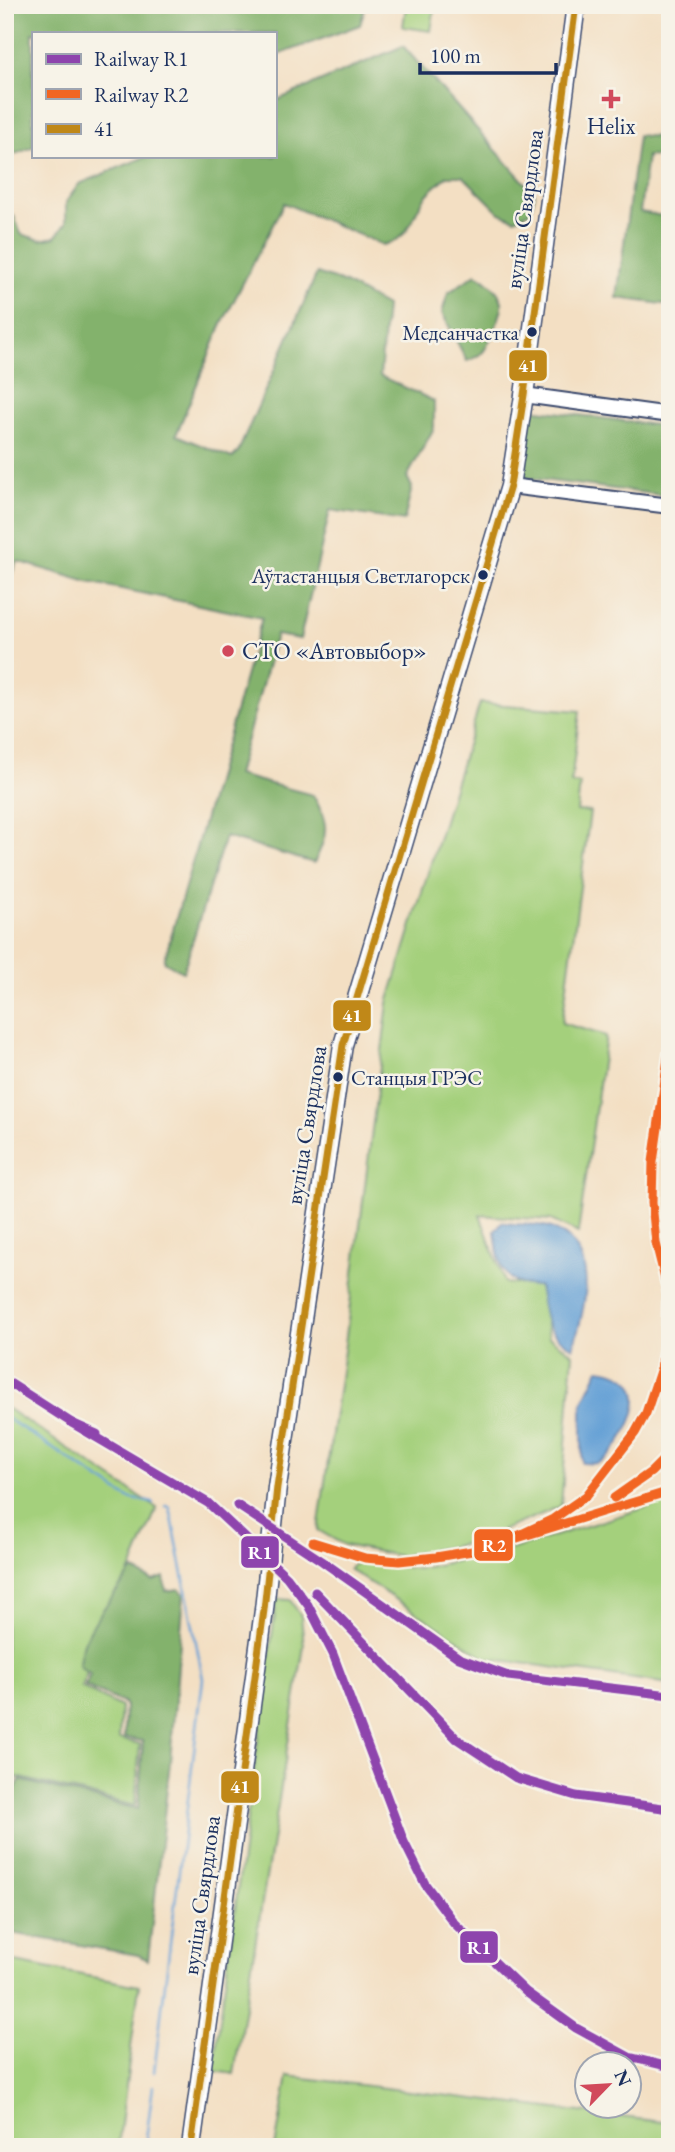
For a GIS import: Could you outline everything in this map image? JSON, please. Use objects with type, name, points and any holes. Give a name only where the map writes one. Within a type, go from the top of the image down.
[{"type":"main road","name":"вуліца Свярдлова","points":[[191,2147],[264,1610],[277,1487],[342,1045],[510,486],[576,5]]},
{"type":"street","points":[[524,395],[670,415]]},
{"type":"street","points":[[510,486],[670,506]]},
{"type":"green space","points":[[5,5],[366,5],[360,25],[276,56],[276,32],[32,32],[32,147],[5,158]]},
{"type":"green space","points":[[406,5],[435,5],[431,31],[403,27]]},
{"type":"green space","points":[[403,46],[535,194],[530,212],[515,219],[500,213],[463,176],[447,176],[426,196],[406,232],[393,242],[383,245],[284,203],[220,328],[176,435],[232,458],[238,452],[317,273],[345,283],[386,306],[380,376],[434,401],[434,428],[407,477],[412,487],[404,521],[330,510],[300,639],[276,635],[237,775],[313,795],[322,813],[325,829],[319,853],[314,863],[225,837],[183,972],[164,961],[262,618],[88,582],[17,561],[5,591],[5,220],[14,216],[21,234],[40,240],[55,237],[66,223],[66,202],[79,184],[142,158],[276,158],[276,101]]},
{"type":"green space","points":[[663,77],[670,78],[670,158],[647,156],[640,212],[670,217],[670,305],[617,298],[638,135],[656,137]]},
{"type":"green space","points":[[476,274],[495,289],[502,307],[485,349],[467,361],[442,313],[448,293]]},
{"type":"green space","points":[[531,409],[670,427],[670,496],[519,477]]},
{"type":"green space","points":[[480,703],[580,711],[571,783],[580,784],[577,811],[590,812],[562,1023],[606,1036],[578,1233],[551,1220],[480,1215],[505,1283],[540,1286],[549,1337],[573,1354],[561,1506],[471,1543],[400,1556],[344,1545],[318,1530],[345,1344],[388,1003]]},
{"type":"green space","points":[[5,1407],[157,1508],[81,1687],[121,1707],[119,1739],[140,1744],[135,1806],[17,1777],[5,1801]]},
{"type":"green space","points":[[670,1500],[670,1684],[486,1658],[349,1569],[359,1560],[417,1569],[506,1551]]},
{"type":"green space","points":[[133,1570],[153,1581],[164,1577],[166,1591],[179,1589],[184,1594],[170,1762],[148,1960],[138,1955],[5,1932],[5,1808],[20,1780],[138,1809],[143,1741],[124,1738],[125,1704],[85,1686],[90,1674],[79,1666],[91,1629]]},
{"type":"green space","points":[[277,1599],[290,1600],[301,1616],[304,1646],[234,2074],[213,2071]]},
{"type":"green space","points":[[5,1960],[139,1986],[118,2147],[5,2147]]},
{"type":"green space","points":[[288,2076],[574,2111],[574,2120],[644,2120],[670,2123],[670,2147],[275,2147]]},
{"type":"water","points":[[502,1222],[551,1228],[567,1238],[578,1250],[584,1264],[586,1280],[582,1315],[573,1348],[556,1336],[547,1322],[539,1286],[517,1282],[509,1278],[504,1271],[498,1254],[495,1231]]},
{"type":"water","points":[[599,1369],[625,1378],[636,1394],[636,1404],[628,1428],[611,1453],[598,1463],[582,1463],[582,1404]]},
{"type":"waterway","points":[[5,1417],[128,1498],[153,1503]]},
{"type":"waterway","points":[[154,2072],[203,1679],[170,1507],[166,1506]]},
{"type":"waterway","points":[[145,2147],[153,2086]]},
{"type":"rail line","name":"R2","points":[[515,1537],[553,1519],[586,1496],[635,1433],[646,1413],[661,1368],[667,1332],[668,1291],[656,1243],[652,1203],[653,1162],[670,1045]]},
{"type":"rail line","name":"R1","points":[[5,1380],[72,1423],[97,1434]]},
{"type":"rail line","name":"R1","points":[[72,1423],[208,1503],[287,1577],[308,1605],[333,1654],[404,1842],[425,1884],[454,1923],[526,1992],[576,2028],[629,2057],[670,2067]]},
{"type":"rail line","name":"R2","points":[[614,1498],[651,1472],[670,1453]]},
{"type":"rail line","name":"R2","points":[[313,1542],[365,1558],[399,1561],[436,1557],[478,1550],[670,1491]]},
{"type":"rail line","name":"R1","points":[[237,1505],[322,1561],[459,1658],[508,1676],[670,1695]]},
{"type":"rail line","name":"R1","points":[[315,1592],[457,1739],[516,1778],[576,1796],[670,1809]]},
{"type":"transit line","name":"41","points":[[191,2147],[264,1610],[277,1487],[343,1045],[510,486],[576,5]]},
{"type":"place","name":"Helix","points":[[611,99]]},
{"type":"place","name":"Медсанчастка","points":[[532,332]]},
{"type":"place","name":"Аўтастанцыя Светлагорск","points":[[483,575]]},
{"type":"place","name":"СТО «Автовыбор»","points":[[228,651]]},
{"type":"place","name":"Станцыя ГРЭС","points":[[338,1077]]}]
